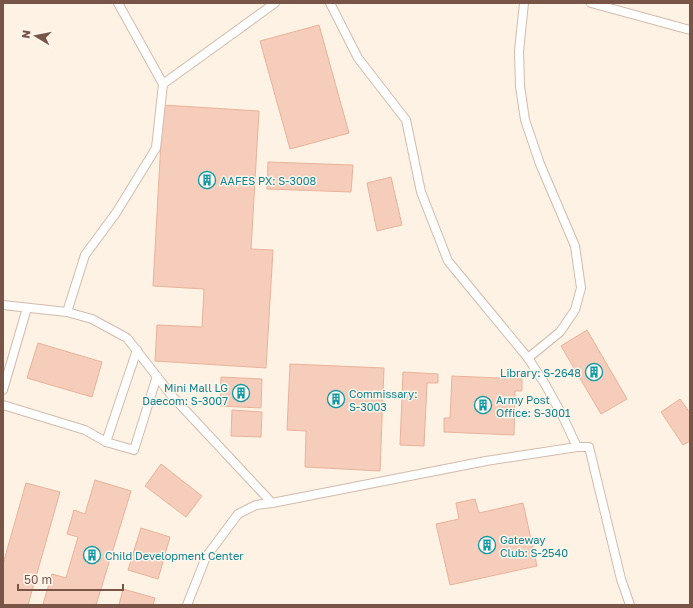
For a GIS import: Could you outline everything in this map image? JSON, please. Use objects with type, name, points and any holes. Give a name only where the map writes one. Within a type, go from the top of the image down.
[{"type":"lane","points":[[67,312],[85,256],[116,213],[156,148],[163,84],[118,3]]},
{"type":"lane","points":[[163,84],[276,3]]},
{"type":"lane","points":[[330,3],[358,58],[406,120],[421,192],[448,261],[528,358],[545,384],[577,447]]},
{"type":"lane","points":[[524,3],[519,51],[520,86],[525,120],[540,164],[575,246],[580,288],[575,310],[560,332],[528,358]]},
{"type":"lane","points":[[592,3],[690,30]]},
{"type":"lane","points":[[3,305],[67,312],[92,319],[127,338],[172,396],[272,503]]},
{"type":"lane","points":[[3,390],[26,308]]},
{"type":"lane","points":[[106,442],[137,350]]},
{"type":"lane","points":[[3,405],[85,430],[106,442],[134,450],[157,376]]},
{"type":"lane","points":[[187,605],[206,556],[238,514],[256,504],[272,503],[486,461],[577,447],[589,447],[621,579],[630,605]]},
{"type":"building","points":[[319,25],[349,133],[290,149],[260,41]]},
{"type":"building","name":"AAFES PX: S-3008","points":[[163,105],[259,111],[251,249],[273,250],[266,368],[155,361],[157,325],[202,327],[204,289],[153,286]]},
{"type":"building","points":[[268,162],[353,165],[351,192],[267,189]]},
{"type":"building","points":[[391,177],[402,225],[377,231],[367,183]]},
{"type":"building","name":"Library: S-2648","points":[[587,330],[627,399],[601,414],[561,346]]},
{"type":"building","points":[[38,343],[102,362],[92,397],[27,378]]},
{"type":"building","name":"Commissary: S-3003","points":[[290,364],[384,368],[380,471],[305,467],[306,431],[287,430]]},
{"type":"building","points":[[403,372],[438,374],[438,383],[427,383],[424,446],[400,445]]},
{"type":"building","name":"Army Post Office: S-3001","points":[[452,376],[522,379],[522,391],[515,391],[514,435],[444,432],[444,418],[450,418]]},
{"type":"building","name":"Mini Mall LG Daecom: S-3007","points":[[221,377],[262,379],[261,408],[220,406]]},
{"type":"building","points":[[680,399],[690,413],[690,441],[683,445],[661,412]]},
{"type":"building","points":[[232,410],[262,412],[261,437],[231,436]]},
{"type":"building","points":[[161,464],[202,496],[186,517],[145,486]]},
{"type":"building","name":"Child Development Center","points":[[95,480],[131,491],[96,605],[43,604],[52,574],[66,578],[78,537],[67,534],[74,510],[85,514]]},
{"type":"building","points":[[26,483],[60,492],[28,605],[3,605],[3,564]]},
{"type":"building","name":"Gateway Club: S-2540","points":[[475,499],[479,513],[523,503],[537,566],[450,585],[436,524],[459,519],[456,503]]},
{"type":"building","points":[[141,528],[170,537],[158,579],[128,570]]},
{"type":"building","points":[[123,589],[155,598],[153,605],[119,605]]},
{"type":"place","name":"AAFES PX: S-3008","points":[[207,180]]},
{"type":"place","name":"Library: S-2648","points":[[594,372]]},
{"type":"place","name":"Mini Mall LG Daecom: S-3007","points":[[241,393]]},
{"type":"place","name":"Commissary: S-3003","points":[[336,399]]},
{"type":"place","name":"Army Post Office: S-3001","points":[[483,405]]},
{"type":"place","name":"Gateway Club: S-2540","points":[[487,545]]},
{"type":"place","name":"Child Development Center","points":[[92,555]]}]
